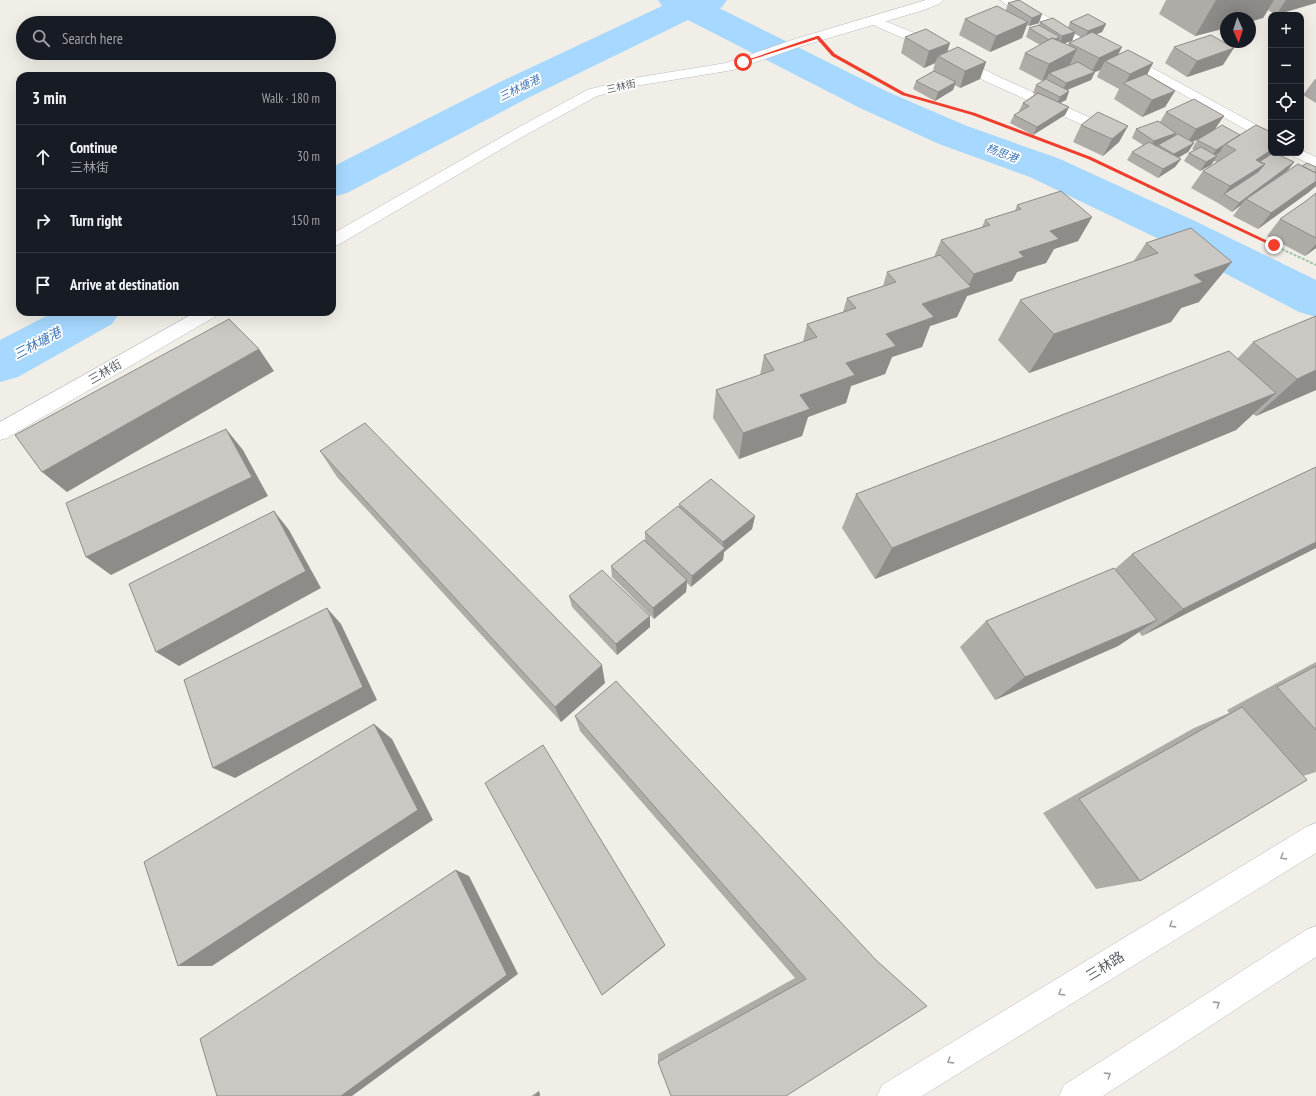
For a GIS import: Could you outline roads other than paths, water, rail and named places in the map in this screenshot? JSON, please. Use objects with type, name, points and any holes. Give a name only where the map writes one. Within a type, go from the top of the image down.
[{"type":"street","name":"三林街","points":[[336,239],[517,134],[592,93],[628,84],[728,67],[800,42],[920,7],[937,0]]},
{"type":"street","points":[[1006,0],[1074,38],[1138,64]]},
{"type":"street","points":[[874,21],[912,37],[992,79],[1095,125]]},
{"type":"street","name":"三林街","points":[[0,432],[203,316]]},
{"type":"street","name":"三林路","points":[[893,1096],[1316,837]]},
{"type":"street","points":[[1076,1096],[1316,940]]},
{"type":"lane","points":[[1138,64],[1268,136]]},
{"type":"lane","points":[[1303,156],[1316,163]]},
{"type":"waterway","points":[[675,0],[689,7]]},
{"type":"waterway","name":"三林塘港","points":[[689,7],[710,0]]},
{"type":"waterway","name":"三林塘港","points":[[336,182],[516,89],[689,7]]},
{"type":"waterway","name":"杨思港","points":[[689,7],[874,100],[953,135],[1045,168],[1179,231],[1316,300]]},
{"type":"waterway","name":"三林塘港","points":[[0,363],[88,316]]}]
